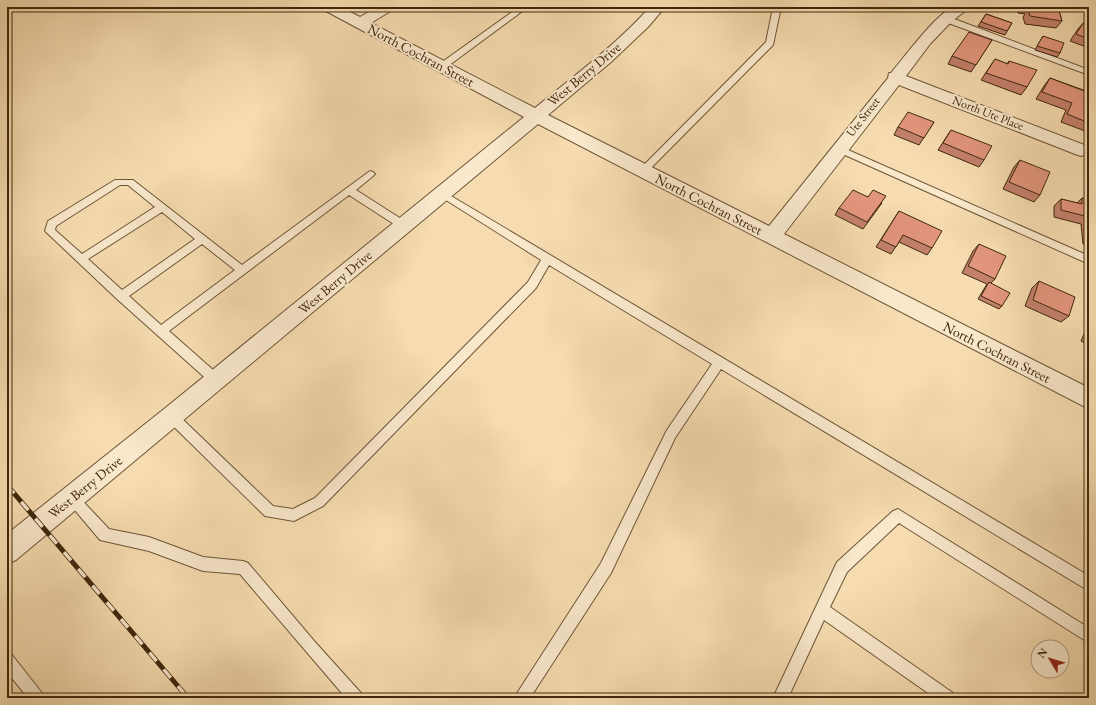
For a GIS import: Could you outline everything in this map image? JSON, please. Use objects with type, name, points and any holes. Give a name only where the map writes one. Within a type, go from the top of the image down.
[{"type":"street","name":"North Cochran Street","points":[[329,7],[441,67],[1089,399]]},
{"type":"street","points":[[361,23],[387,7]]},
{"type":"street","name":"West Berry Drive","points":[[7,551],[172,417],[535,115],[605,59],[643,24],[658,7]]},
{"type":"street","name":"Ute Street","points":[[772,236],[895,77],[925,41],[946,19],[963,7]]},
{"type":"street","name":"North Ute Place","points":[[895,77],[1081,150]]},
{"type":"lane","points":[[441,67],[524,7]]},
{"type":"lane","points":[[643,170],[770,43],[776,7]]},
{"type":"lane","points":[[946,19],[1089,73]]},
{"type":"lane","points":[[839,149],[1089,260]]},
{"type":"lane","points":[[161,331],[370,174]]},
{"type":"lane","points":[[216,380],[50,231],[51,224],[118,182],[130,182],[242,270]]},
{"type":"lane","points":[[349,190],[403,225]]},
{"type":"lane","points":[[441,193],[547,259],[1089,584]]},
{"type":"lane","points":[[81,260],[162,207]]},
{"type":"lane","points":[[121,296],[202,239]]},
{"type":"lane","points":[[172,417],[270,512],[294,515],[319,502],[532,286],[547,259]]},
{"type":"lane","points":[[521,698],[606,568],[671,434],[719,362]]},
{"type":"lane","points":[[72,498],[105,535],[149,544],[203,564],[244,568],[310,647],[356,698]]},
{"type":"lane","points":[[780,698],[842,567],[898,515],[1089,636]]},
{"type":"lane","points":[[821,609],[948,698]]},
{"type":"lane","points":[[7,660],[36,698]]},
{"type":"building","points":[[1033,7],[1058,7],[1062,21],[1030,16],[1028,10],[1033,10]]},
{"type":"building","points":[[986,14],[1012,23],[1007,31],[981,22]]},
{"type":"building","points":[[1084,22],[1089,24],[1089,39],[1076,34]]},
{"type":"building","points":[[969,32],[992,40],[976,65],[952,56]]},
{"type":"building","points":[[1043,36],[1064,43],[1060,53],[1037,46]]},
{"type":"building","points":[[995,59],[1008,64],[1009,61],[1037,70],[1027,87],[986,73]]},
{"type":"building","points":[[1050,78],[1087,92],[1089,88],[1089,123],[1067,114],[1072,103],[1042,92]]},
{"type":"building","points":[[908,112],[934,122],[924,138],[898,127]]},
{"type":"building","points":[[951,130],[992,146],[984,160],[943,143]]},
{"type":"building","points":[[1020,160],[1050,172],[1040,195],[1009,182]]},
{"type":"building","points":[[853,190],[868,197],[873,190],[886,196],[867,222],[839,208]]},
{"type":"building","points":[[1082,198],[1089,200],[1089,217],[1061,210],[1061,199],[1082,204]]},
{"type":"building","points":[[899,211],[942,231],[932,248],[903,235],[896,247],[881,240]]},
{"type":"building","points":[[979,244],[1006,256],[995,279],[968,266]]},
{"type":"building","points":[[1039,281],[1075,297],[1069,316],[1033,300]]},
{"type":"building","points":[[989,282],[1010,293],[1002,306],[981,296]]},
{"type":"railway","points":[[7,485],[188,698]]}]
